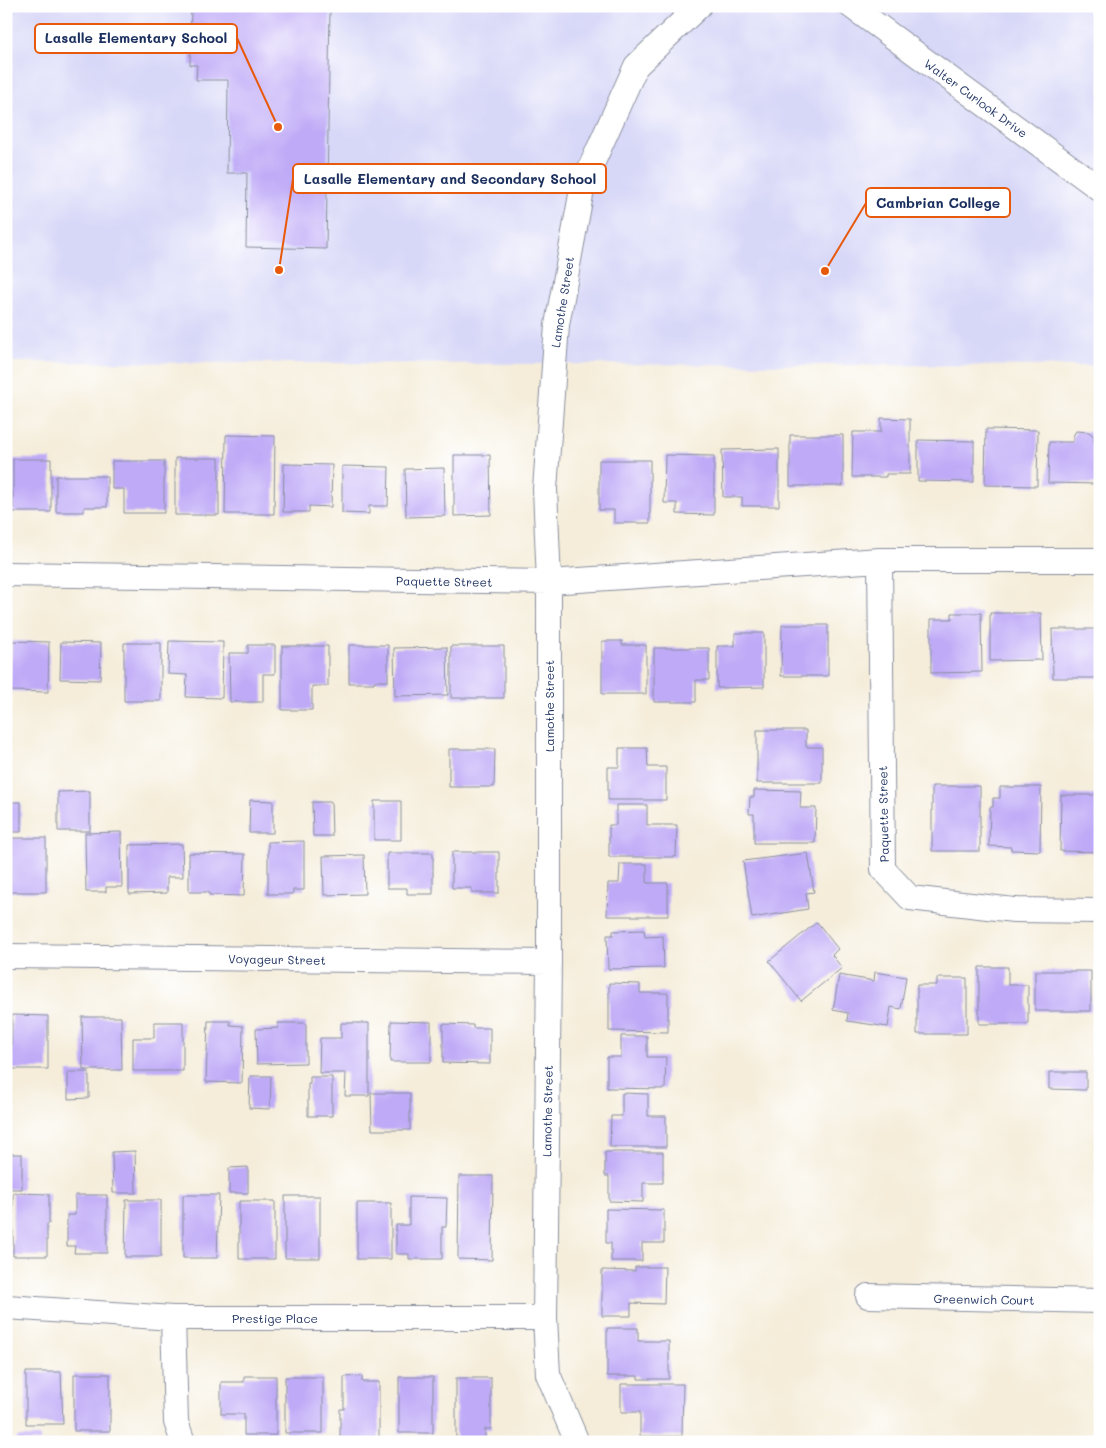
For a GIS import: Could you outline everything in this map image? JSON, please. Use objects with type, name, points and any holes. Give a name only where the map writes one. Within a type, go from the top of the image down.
[{"type":"street","name":"Lamothe Street","points":[[577,1442],[548,1374],[545,1318],[549,962],[549,582],[545,489],[556,325],[583,184],[636,66],[698,6]]},
{"type":"street","name":"Walter Curlook Drive","points":[[852,6],[1100,190]]},
{"type":"street","name":"Paquette Street","points":[[880,560],[884,869],[910,898],[1014,910],[1100,911]]},
{"type":"street","name":"Paquette Street","points":[[6,574],[549,582],[880,560],[1100,560]]},
{"type":"street","name":"Voyageur Street","points":[[6,956],[549,962]]},
{"type":"street","name":"Greenwich Court","points":[[868,1296],[1100,1301]]},
{"type":"street","name":"Prestige Place","points":[[6,1307],[173,1318],[545,1318]]},
{"type":"street","points":[[173,1318],[176,1422],[183,1442]]},
{"type":"shaded area","points":[[6,6],[1100,6],[1100,366],[6,362]]},
{"type":"building","points":[[191,6],[338,6],[338,9],[330,9],[326,249],[246,247],[247,173],[227,173],[228,80],[196,80],[197,65],[190,65]]},
{"type":"building","points":[[881,418],[910,419],[910,474],[886,474],[886,477],[852,477],[853,432],[881,432]]},
{"type":"building","points":[[986,429],[1038,430],[1037,486],[985,485]]},
{"type":"building","points":[[1076,431],[1089,432],[1094,436],[1094,442],[1100,442],[1100,484],[1048,483],[1049,442],[1073,442],[1073,436]]},
{"type":"building","points":[[226,435],[275,436],[274,514],[225,514]]},
{"type":"building","points":[[790,435],[843,435],[843,486],[790,486]]},
{"type":"building","points":[[918,440],[974,441],[974,482],[918,481]]},
{"type":"building","points":[[779,449],[779,506],[742,506],[742,497],[723,497],[722,450]]},
{"type":"building","points":[[454,455],[490,455],[491,515],[454,516]]},
{"type":"building","points":[[665,455],[714,456],[714,515],[677,514],[677,503],[664,503]]},
{"type":"building","points":[[175,458],[219,458],[219,515],[175,515]]},
{"type":"building","points":[[13,459],[51,459],[51,512],[13,512]]},
{"type":"building","points":[[599,460],[650,460],[650,523],[614,523],[614,510],[599,510]]},
{"type":"building","points":[[112,461],[164,461],[164,513],[124,513],[124,489],[112,489]]},
{"type":"building","points":[[284,464],[332,465],[331,507],[309,506],[309,512],[283,512]]},
{"type":"building","points":[[342,466],[389,467],[388,506],[369,506],[369,514],[342,513]]},
{"type":"building","points":[[444,468],[445,516],[406,517],[405,469]]},
{"type":"building","points":[[56,476],[107,476],[107,507],[84,507],[84,512],[56,512]]},
{"type":"building","points":[[952,613],[981,613],[982,672],[931,673],[931,619],[952,619]]},
{"type":"building","points":[[990,613],[1041,613],[1042,660],[990,661]]},
{"type":"building","points":[[782,625],[828,625],[828,676],[781,676]]},
{"type":"building","points":[[1052,629],[1100,629],[1100,678],[1053,678]]},
{"type":"building","points":[[735,633],[764,633],[764,687],[717,688],[717,646],[735,646]]},
{"type":"building","points":[[12,641],[49,642],[48,692],[10,691]]},
{"type":"building","points":[[169,641],[223,642],[222,698],[186,697],[187,675],[168,674]]},
{"type":"building","points":[[602,641],[622,641],[622,645],[646,645],[646,694],[602,694]]},
{"type":"building","points":[[61,642],[101,643],[100,680],[60,679]]},
{"type":"building","points":[[124,643],[161,643],[161,701],[124,701]]},
{"type":"building","points":[[248,645],[275,645],[275,674],[263,674],[263,702],[230,702],[229,653],[248,653]]},
{"type":"building","points":[[349,645],[388,645],[388,681],[349,683]]},
{"type":"building","points":[[282,646],[328,646],[328,686],[312,686],[312,710],[282,710]]},
{"type":"building","points":[[451,646],[504,646],[504,698],[451,698]]},
{"type":"building","points":[[447,647],[448,695],[395,696],[394,648]]},
{"type":"building","points":[[654,648],[709,648],[709,680],[696,680],[696,702],[654,702]]},
{"type":"building","points":[[757,730],[806,730],[806,747],[822,747],[822,783],[757,783]]},
{"type":"building","points":[[619,748],[647,748],[648,767],[666,767],[666,800],[608,800],[608,767],[619,767]]},
{"type":"building","points":[[449,749],[495,749],[494,787],[449,787]]},
{"type":"building","points":[[932,786],[980,786],[980,851],[932,851]]},
{"type":"building","points":[[1000,787],[1041,787],[1040,851],[1011,850],[1011,847],[989,846],[990,807],[993,807],[993,798],[1000,798]]},
{"type":"building","points":[[754,790],[801,791],[800,808],[816,808],[815,843],[754,843],[754,814],[749,814],[750,797],[754,797]]},
{"type":"building","points":[[90,791],[90,831],[58,831],[58,792]]},
{"type":"building","points":[[1061,795],[1100,795],[1100,852],[1060,851]]},
{"type":"building","points":[[250,800],[273,801],[273,833],[249,833]]},
{"type":"building","points":[[374,801],[401,801],[401,840],[374,840]]},
{"type":"building","points":[[6,802],[21,802],[21,832],[6,832]]},
{"type":"building","points":[[312,802],[331,802],[332,836],[313,836]]},
{"type":"building","points":[[616,805],[647,805],[647,825],[677,825],[676,857],[609,857],[609,825],[616,825]]},
{"type":"building","points":[[121,832],[122,887],[106,887],[106,892],[86,892],[85,833]]},
{"type":"building","points":[[10,838],[46,838],[46,892],[10,892]]},
{"type":"building","points":[[304,841],[304,890],[293,890],[293,894],[268,894],[268,842]]},
{"type":"building","points":[[182,844],[183,877],[167,877],[167,893],[129,894],[129,845]]},
{"type":"building","points":[[452,852],[499,852],[499,893],[472,893],[472,888],[452,888]]},
{"type":"building","points":[[189,853],[245,854],[244,896],[209,895],[209,892],[189,892]]},
{"type":"building","points":[[387,853],[433,853],[433,894],[407,894],[407,888],[387,888]]},
{"type":"building","points":[[808,853],[814,892],[806,893],[808,909],[752,918],[743,861]]},
{"type":"building","points":[[364,855],[365,894],[324,895],[323,856]]},
{"type":"building","points":[[620,864],[647,864],[647,883],[668,883],[668,916],[607,916],[608,883],[619,883]]},
{"type":"building","points":[[817,922],[838,949],[832,955],[842,968],[801,1001],[769,961]]},
{"type":"building","points":[[644,930],[645,937],[663,936],[664,968],[608,969],[607,935],[613,935],[613,931]]},
{"type":"building","points":[[979,967],[1008,967],[1008,985],[1028,985],[1028,1024],[979,1024]]},
{"type":"building","points":[[1098,970],[1100,970],[1100,1016],[1098,1016]]},
{"type":"building","points":[[1035,971],[1091,971],[1091,1011],[1035,1011]]},
{"type":"building","points":[[875,972],[906,977],[901,1009],[891,1007],[888,1027],[847,1021],[848,1013],[833,1010],[839,975],[874,981]]},
{"type":"building","points":[[937,978],[967,978],[967,1034],[917,1034],[917,985],[937,985]]},
{"type":"building","points":[[609,983],[640,984],[640,993],[668,993],[668,1032],[609,1031]]},
{"type":"building","points":[[12,1015],[48,1016],[48,1069],[11,1069]]},
{"type":"building","points":[[82,1017],[121,1017],[122,1070],[83,1070]]},
{"type":"building","points":[[208,1021],[230,1021],[230,1025],[243,1026],[242,1083],[206,1082]]},
{"type":"building","points":[[391,1021],[431,1022],[431,1062],[390,1062]]},
{"type":"building","points":[[154,1022],[183,1022],[183,1071],[133,1071],[133,1038],[154,1038]]},
{"type":"building","points":[[278,1023],[306,1023],[306,1063],[257,1064],[256,1029],[278,1028]]},
{"type":"building","points":[[341,1023],[369,1023],[369,1096],[345,1096],[346,1073],[319,1073],[320,1038],[341,1038]]},
{"type":"building","points":[[443,1024],[473,1025],[473,1028],[490,1028],[490,1064],[443,1063]]},
{"type":"building","points":[[621,1036],[647,1036],[647,1057],[666,1057],[665,1089],[607,1088],[607,1057],[621,1057]]},
{"type":"building","points":[[68,1072],[89,1072],[89,1098],[68,1099]]},
{"type":"building","points":[[1049,1072],[1086,1072],[1086,1090],[1049,1089]]},
{"type":"building","points":[[250,1076],[271,1076],[270,1109],[249,1108]]},
{"type":"building","points":[[310,1077],[332,1077],[332,1116],[308,1116],[308,1084],[310,1084]]},
{"type":"building","points":[[371,1093],[410,1093],[410,1130],[372,1130]]},
{"type":"building","points":[[622,1093],[648,1094],[648,1116],[666,1116],[666,1147],[610,1147],[611,1116],[622,1116]]},
{"type":"building","points":[[135,1151],[136,1193],[113,1193],[112,1152]]},
{"type":"building","points":[[605,1152],[663,1152],[663,1183],[643,1183],[643,1202],[609,1201],[609,1176],[605,1176]]},
{"type":"building","points":[[6,1154],[22,1154],[22,1189],[6,1189]]},
{"type":"building","points":[[248,1167],[248,1193],[229,1193],[229,1168]]},
{"type":"building","points":[[459,1176],[493,1176],[492,1260],[458,1259]]},
{"type":"building","points":[[13,1193],[49,1194],[47,1256],[13,1256]]},
{"type":"building","points":[[75,1195],[107,1195],[107,1253],[74,1253],[75,1246],[67,1246],[67,1215],[75,1215]]},
{"type":"building","points":[[183,1195],[219,1195],[217,1258],[183,1258]]},
{"type":"building","points":[[285,1196],[320,1196],[320,1258],[285,1258]]},
{"type":"building","points":[[409,1197],[447,1198],[446,1227],[442,1227],[442,1259],[409,1259],[409,1254],[396,1254],[396,1225],[409,1225]]},
{"type":"building","points":[[126,1200],[161,1200],[161,1257],[125,1257]]},
{"type":"building","points":[[239,1201],[275,1201],[275,1259],[239,1259]]},
{"type":"building","points":[[357,1203],[391,1203],[391,1259],[357,1259]]},
{"type":"building","points":[[606,1209],[664,1210],[664,1243],[642,1243],[642,1261],[611,1261],[611,1243],[606,1243]]},
{"type":"building","points":[[635,1267],[665,1267],[664,1304],[631,1303],[631,1316],[602,1316],[602,1270],[635,1271]]},
{"type":"building","points":[[607,1328],[638,1328],[638,1341],[669,1341],[669,1379],[607,1376]]},
{"type":"building","points":[[26,1372],[61,1372],[63,1424],[26,1424]]},
{"type":"building","points":[[74,1374],[110,1374],[110,1431],[74,1431]]},
{"type":"building","points":[[244,1376],[276,1376],[276,1435],[244,1435],[244,1414],[221,1414],[221,1382],[244,1382]]},
{"type":"building","points":[[362,1376],[362,1382],[379,1382],[379,1440],[340,1440],[340,1409],[344,1409],[344,1377]]},
{"type":"building","points":[[285,1377],[323,1377],[323,1433],[285,1433]]},
{"type":"building","points":[[399,1377],[433,1377],[433,1433],[399,1433]]},
{"type":"building","points":[[456,1378],[491,1378],[491,1429],[485,1429],[485,1442],[456,1442]]},
{"type":"building","points":[[621,1384],[683,1384],[682,1436],[640,1436],[640,1412],[621,1412]]},
{"type":"building","points":[[6,1390],[10,1390],[10,1442],[6,1442]]},
{"type":"building","points":[[17,1437],[40,1437],[40,1442],[17,1442]]},
{"type":"place","name":"Lasalle Elementary School","points":[[278,127]]},
{"type":"place","name":"Lasalle Elementary and Secondary School","points":[[279,270]]},
{"type":"place","name":"Cambrian College","points":[[825,271]]}]
